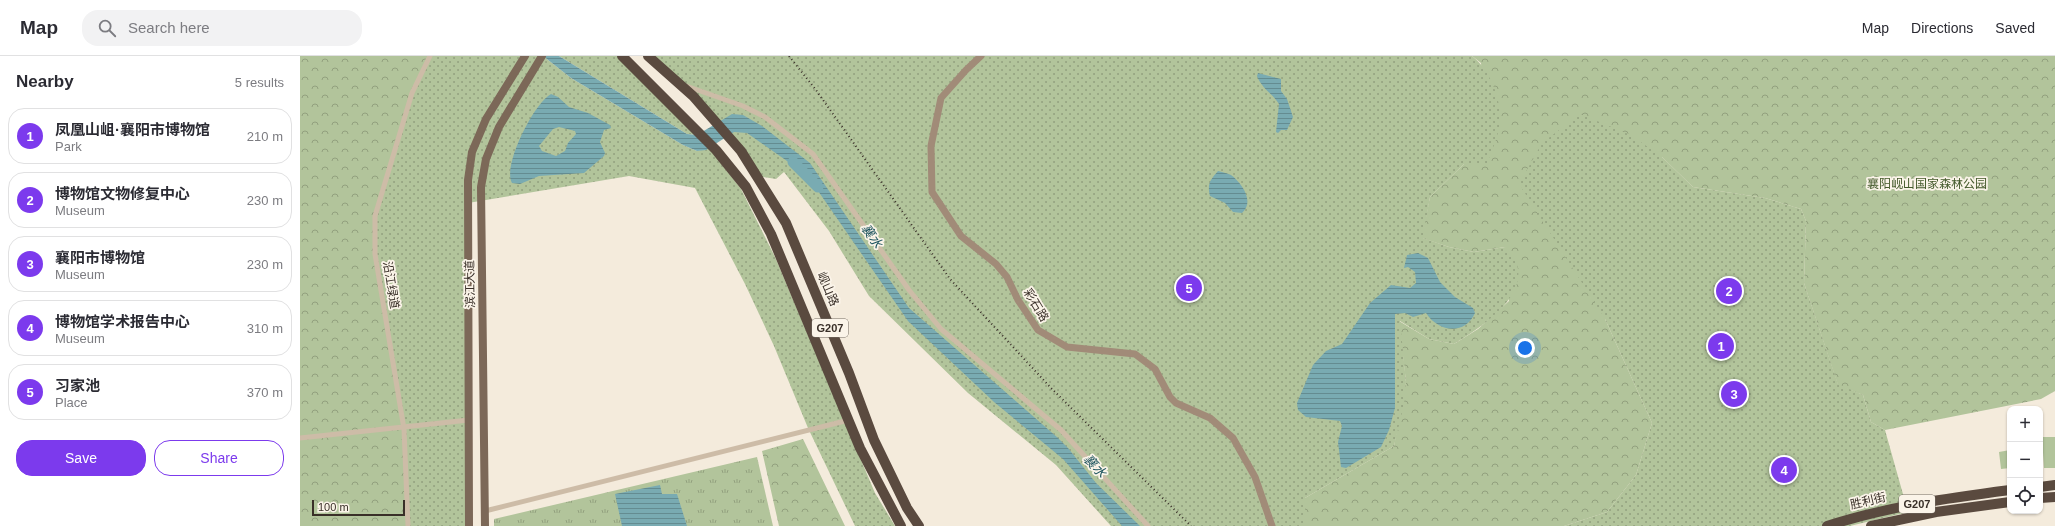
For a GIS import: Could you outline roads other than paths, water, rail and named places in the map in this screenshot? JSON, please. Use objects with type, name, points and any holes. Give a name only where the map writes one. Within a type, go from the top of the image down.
[{"type":"highway","name":"G207","points":[[622,56],[716,150],[746,187],[771,234],[860,448],[901,526]]},
{"type":"highway","points":[[648,56],[679,84]]},
{"type":"highway","name":"岘山路","points":[[679,84],[728,136],[758,176],[786,223],[849,373],[874,440],[907,508],[919,526]]},
{"type":"highway","points":[[2043,487],[2055,485]]},
{"type":"highway","name":"胜利街","points":[[1826,526],[1861,515],[1935,500],[2007,490]]},
{"type":"highway","points":[[2043,498],[2055,496]]},
{"type":"highway","name":"胜利街","points":[[1871,526],[1936,512],[2007,502]]},
{"type":"main road","name":"滨江大道","points":[[485,526],[481,186],[486,159],[499,127],[542,56]]},
{"type":"main road","name":"滨江大道","points":[[469,526],[468,180],[472,152],[486,119],[521,58]]},
{"type":"street","name":"沿江绿道","points":[[408,526],[404,427],[375,254],[374,216],[412,93],[430,56]]},
{"type":"street","name":"彩石路","points":[[981,56],[966,70],[941,98],[931,146],[932,192],[962,236],[996,264],[1008,277],[1018,300],[1038,330],[1067,347],[1135,354],[1155,369],[1170,397],[1176,403],[1210,418],[1233,438],[1255,477],[1272,526]]},
{"type":"street","points":[[679,84],[743,106],[759,114],[813,154],[909,290],[941,329],[1061,430],[1148,526]]},
{"type":"street","points":[[300,438],[469,420]]},
{"type":"street","points":[[484,511],[849,420]]},
{"type":"water","name":"襄水","points":[[543,56],[559,56],[687,134],[697,135],[732,114],[743,115],[762,126],[810,163],[909,308],[1058,438],[1096,483],[1140,526],[1122,526],[1063,459],[994,402],[908,321],[807,175],[747,133],[734,132],[706,150],[697,151],[683,145],[571,78]]},
{"type":"water","points":[[1258,73],[1281,79],[1281,91],[1287,99],[1293,117],[1287,130],[1281,130],[1278,133],[1276,132],[1279,104],[1259,80],[1257,76]]},
{"type":"water","points":[[551,94],[558,97],[569,107],[588,113],[610,125],[611,128],[604,130],[600,142],[605,153],[604,156],[584,173],[539,176],[520,184],[512,183],[510,175],[511,163],[515,150],[536,109]],"holes":[[[559,127],[575,131],[576,134],[568,143],[565,151],[556,156],[542,151],[539,146],[553,129]]]},
{"type":"water","points":[[1218,171],[1231,175],[1235,178],[1246,193],[1246,209],[1242,213],[1233,212],[1225,203],[1210,196],[1210,182]]},
{"type":"water","points":[[1418,253],[1428,258],[1440,282],[1455,297],[1473,308],[1475,313],[1471,320],[1465,325],[1451,329],[1437,324],[1426,313],[1413,317],[1405,313],[1395,314],[1395,408],[1389,430],[1381,447],[1346,468],[1341,467],[1338,442],[1342,426],[1340,421],[1306,417],[1298,410],[1297,403],[1313,365],[1326,351],[1342,344],[1370,303],[1391,285],[1410,288],[1416,283],[1415,272],[1408,267],[1404,268],[1407,255]]},
{"type":"water","points":[[660,485],[662,494],[677,494],[687,526],[622,526],[615,494]]},
{"type":"waterway","name":"襄水","points":[[793,162],[818,187]]},
{"type":"railway","points":[[789,56],[816,90],[950,279],[1051,388],[1191,526]]},
{"type":"place","name":"习家池","points":[[1189,288]]},
{"type":"place","name":"博物馆文物修复中心","points":[[1729,291]]},
{"type":"place","name":"凤凰山岨·襄阳市博物馆","points":[[1721,346]]},
{"type":"place","name":"襄阳市博物馆","points":[[1734,394]]},
{"type":"place","name":"博物馆学术报告中心","points":[[1784,470]]},
{"type":"park label","name":"襄阳岘山国家森林公园","points":[[1927,184]]}]
